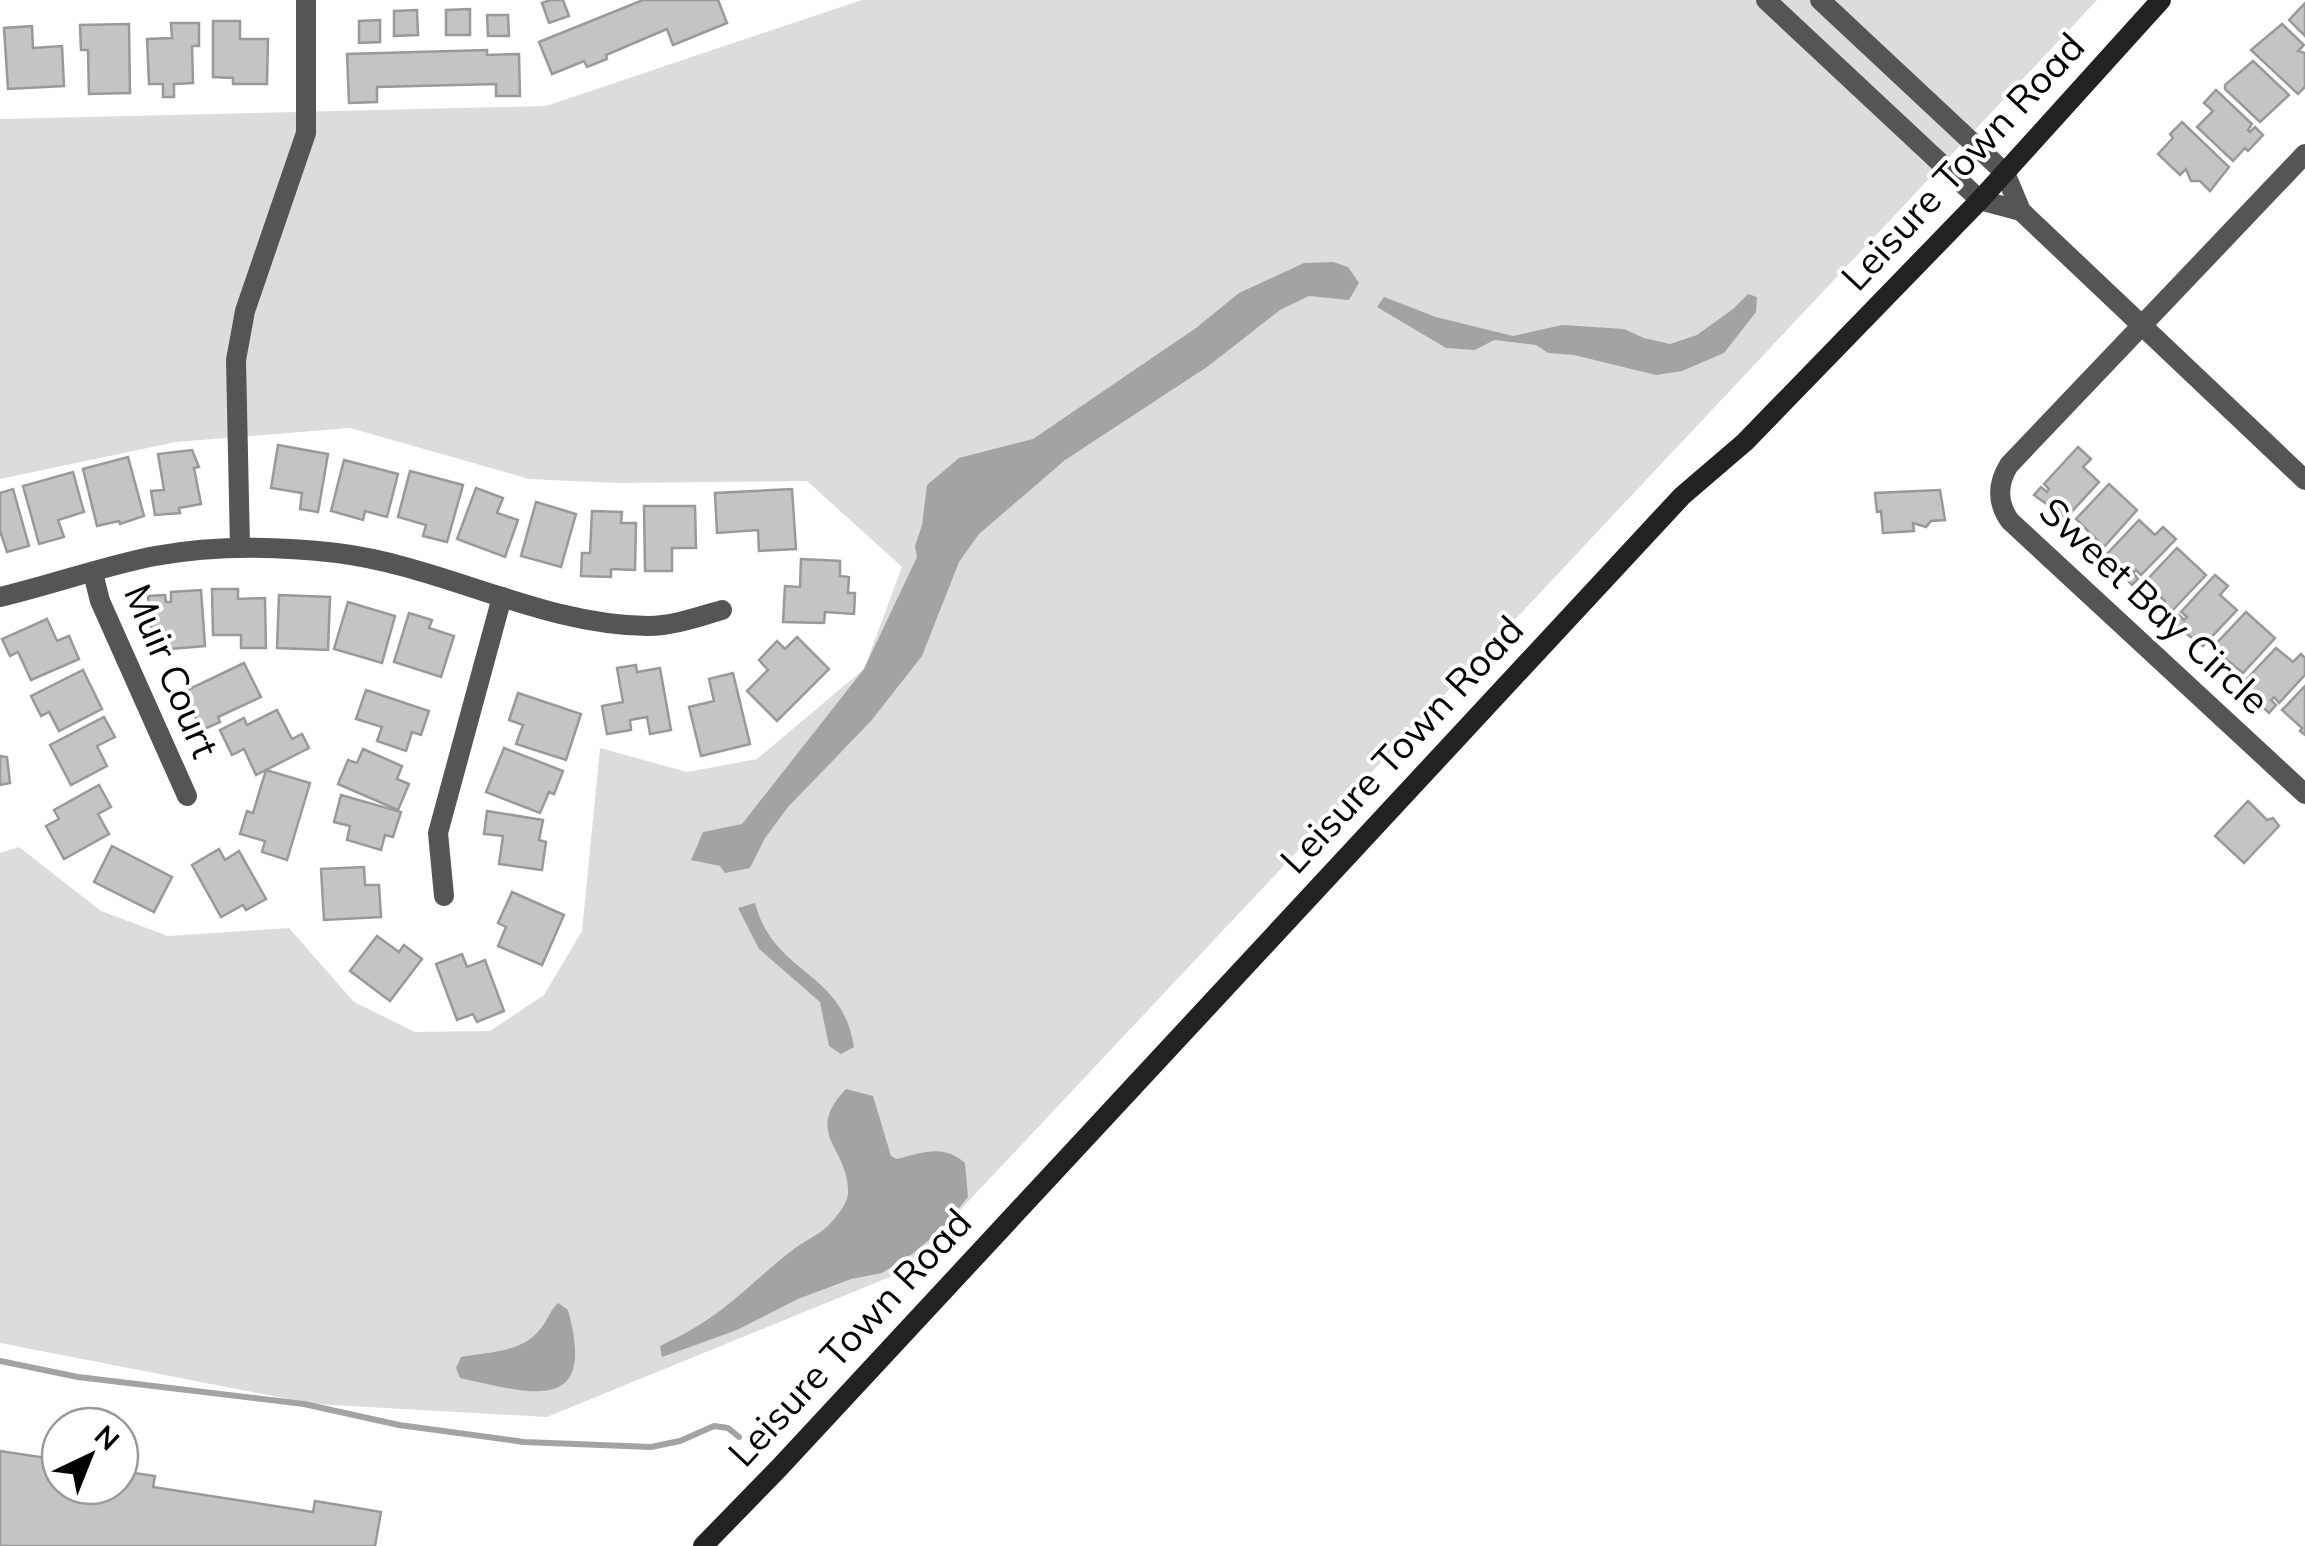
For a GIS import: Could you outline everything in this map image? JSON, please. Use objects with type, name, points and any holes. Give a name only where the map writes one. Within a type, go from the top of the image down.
[{"type":"main road","name":"Leisure Town Road","points":[[702,1546],[1668,511],[1745,442],[1980,200],[2160,0]]},
{"type":"street","points":[[240,547],[236,360],[245,312],[306,132],[306,0]]},
{"type":"street","points":[[1766,0],[1980,200],[2020,211]]},
{"type":"street","points":[[1820,0],[2005,173],[2020,211],[2305,480]]},
{"type":"street","points":[[2145,326],[2305,154]]},
{"type":"street","name":"Sweet Bay Circle","points":[[2145,326],[2010,465],[2000,484],[2001,504],[2010,521],[2305,794]]},
{"type":"street","points":[[0,596],[153,556],[240,547],[354,556],[418,569],[502,597],[604,623],[652,626],[722,610]]},
{"type":"street","name":"Muir Court","points":[[94,573],[100,602],[186,796]]},
{"type":"street","points":[[444,896],[438,832],[502,597]]},
{"type":"shaded area","points":[[862,0],[2097,0],[902,1272],[547,1417],[314,1404],[0,1343],[0,853],[19,847],[101,911],[168,936],[289,928],[354,1002],[415,1032],[490,1031],[544,995],[582,931],[600,748],[687,772],[757,759],[864,669],[902,567],[807,481],[617,483],[529,479],[350,428],[176,442],[0,479],[0,119],[546,106]]},
{"type":"shaded area","points":[[1333,262],[1348,267],[1359,283],[1349,300],[1309,296],[1280,310],[1207,367],[1065,460],[979,534],[959,562],[922,656],[871,721],[788,807],[765,838],[750,868],[725,873],[720,866],[691,860],[703,832],[742,824],[864,669],[917,557],[915,546],[927,485],[959,458],[1033,439],[1196,328],[1239,293],[1304,263]]},
{"type":"shaded area","points":[[1748,294],[1757,297],[1756,312],[1724,353],[1682,371],[1656,375],[1574,355],[1548,353],[1536,345],[1494,340],[1475,350],[1446,348],[1377,307],[1384,297],[1436,317],[1513,336],[1562,325],[1624,329],[1670,344],[1697,335]]},
{"type":"shaded area","points":[[755,903],[764,927],[777,945],[836,1002],[847,1021],[854,1047],[841,1054],[829,1046],[820,1002],[759,949],[738,908]]},
{"type":"shaded area","points":[[846,1089],[873,1096],[891,1156],[897,1159],[941,1152],[965,1163],[968,1197],[942,1229],[882,1273],[851,1279],[798,1299],[737,1330],[662,1357],[660,1346],[719,1311],[790,1252],[824,1230],[840,1211],[848,1194],[847,1178],[831,1141],[828,1118]]},
{"type":"shaded area","points":[[558,1303],[568,1310],[575,1344],[574,1367],[566,1382],[534,1391],[460,1378],[456,1368],[461,1357],[506,1350],[527,1341]]},
{"type":"building","points":[[563,0],[569,16],[549,23],[542,3]]},
{"type":"building","points":[[643,0],[718,0],[727,23],[673,45],[667,29],[587,67],[584,61],[552,74],[539,42]]},
{"type":"building","points":[[2305,3],[2305,36],[2289,20]]},
{"type":"building","points":[[470,9],[470,35],[446,35],[446,10]]},
{"type":"building","points":[[417,10],[418,35],[394,36],[394,11]]},
{"type":"building","points":[[487,15],[508,15],[509,36],[488,36]]},
{"type":"building","points":[[380,20],[380,42],[359,43],[359,21]]},
{"type":"building","points":[[213,21],[240,21],[240,39],[268,39],[267,84],[233,84],[233,78],[213,77]]},
{"type":"building","points":[[171,23],[199,23],[199,46],[192,46],[193,83],[174,84],[174,97],[163,97],[163,84],[149,84],[147,39],[172,38]]},
{"type":"building","points":[[129,24],[130,93],[89,94],[88,50],[81,50],[80,25]]},
{"type":"building","points":[[2282,24],[2304,45],[2298,51],[2305,53],[2305,87],[2298,94],[2251,50]]},
{"type":"building","points":[[32,26],[33,48],[62,46],[64,86],[8,89],[4,28]]},
{"type":"building","points":[[487,50],[487,55],[519,54],[520,96],[496,96],[496,84],[377,87],[377,102],[349,103],[347,54]]},
{"type":"building","points":[[2253,61],[2289,95],[2260,122],[2225,89]]},
{"type":"building","points":[[2216,90],[2252,124],[2250,132],[2255,127],[2263,135],[2233,161],[2197,127],[2213,111],[2204,103]]},
{"type":"building","points":[[2182,122],[2229,167],[2210,191],[2200,181],[2191,181],[2186,169],[2180,175],[2158,154]]},
{"type":"building","points":[[278,445],[328,454],[318,512],[300,509],[302,493],[271,488]]},
{"type":"building","points":[[2078,447],[2091,459],[2083,467],[2099,482],[2066,518],[2034,495],[2041,487],[2047,492],[2044,484]]},
{"type":"building","points":[[192,450],[199,467],[194,468],[201,504],[179,508],[180,513],[155,515],[151,491],[164,490],[158,454]]},
{"type":"building","points":[[128,457],[144,516],[97,526],[83,469]]},
{"type":"building","points":[[344,460],[398,474],[387,517],[365,511],[363,520],[331,511]]},
{"type":"building","points":[[410,471],[463,485],[447,542],[423,536],[426,525],[398,517]]},
{"type":"building","points":[[73,472],[84,512],[58,520],[64,537],[39,544],[23,486]]},
{"type":"building","points":[[2109,484],[2137,510],[2104,547],[2076,519]]},
{"type":"building","points":[[476,488],[503,498],[497,513],[518,520],[505,557],[457,539]]},
{"type":"building","points":[[13,489],[29,546],[7,552],[0,531],[0,493]]},
{"type":"building","points":[[792,489],[796,549],[759,551],[758,530],[717,533],[715,493]]},
{"type":"building","points":[[1940,490],[1945,520],[1931,521],[1926,527],[1913,523],[1914,531],[1883,533],[1875,493]]},
{"type":"building","points":[[536,502],[576,514],[561,567],[521,556]]},
{"type":"building","points":[[644,506],[695,506],[696,548],[672,548],[672,571],[645,571]]},
{"type":"building","points":[[592,511],[622,512],[621,523],[636,523],[635,570],[611,569],[611,577],[581,576],[582,553],[590,553]]},
{"type":"building","points":[[2139,520],[2155,535],[2163,527],[2176,539],[2141,575],[2136,570],[2133,573],[2138,579],[2132,585],[2105,556]]},
{"type":"building","points":[[2177,548],[2206,575],[2172,611],[2144,583]]},
{"type":"building","points":[[801,559],[840,561],[840,576],[849,577],[848,593],[855,593],[854,614],[825,612],[824,623],[783,622],[785,586],[800,587]]},
{"type":"building","points":[[2215,575],[2228,586],[2220,595],[2237,610],[2203,646],[2172,623],[2179,615],[2184,620],[2187,617],[2181,612]]},
{"type":"building","points":[[212,589],[238,589],[238,599],[265,598],[266,648],[241,648],[241,635],[213,635]]},
{"type":"building","points":[[201,590],[205,646],[159,650],[158,633],[150,626],[148,596],[165,595],[166,602],[171,602],[171,592]]},
{"type":"building","points":[[279,595],[330,597],[328,650],[277,648]]},
{"type":"building","points":[[348,602],[395,616],[382,663],[334,649]]},
{"type":"building","points":[[2246,612],[2275,638],[2243,673],[2212,648]]},
{"type":"building","points":[[409,613],[432,620],[429,628],[454,636],[441,677],[394,662]]},
{"type":"building","points":[[47,619],[57,641],[69,636],[79,659],[31,680],[18,652],[10,656],[2,639]]},
{"type":"building","points":[[797,637],[829,669],[777,721],[747,691],[768,670],[759,660],[777,641],[785,649]]},
{"type":"building","points":[[2276,648],[2293,662],[2301,654],[2305,658],[2305,675],[2279,703],[2274,697],[2271,700],[2276,705],[2269,713],[2243,683]]},
{"type":"building","points":[[244,663],[261,697],[218,717],[220,722],[202,730],[183,692]]},
{"type":"building","points":[[636,665],[637,672],[660,668],[671,730],[650,734],[647,717],[630,720],[631,730],[607,734],[602,706],[623,702],[617,668]]},
{"type":"building","points":[[83,670],[102,709],[59,731],[49,712],[41,716],[31,696]]},
{"type":"building","points":[[733,673],[750,744],[701,756],[689,707],[714,701],[709,679]]},
{"type":"building","points":[[2305,686],[2305,735],[2282,710]]},
{"type":"building","points":[[366,690],[429,711],[421,735],[412,732],[406,751],[377,741],[382,727],[356,719]]},
{"type":"building","points":[[518,693],[581,714],[566,760],[516,744],[523,725],[509,720]]},
{"type":"building","points":[[277,710],[292,739],[302,734],[309,748],[256,775],[244,749],[232,755],[220,730],[244,718],[247,725]]},
{"type":"building","points":[[104,717],[115,737],[97,746],[107,766],[71,785],[50,745]]},
{"type":"building","points":[[504,748],[563,771],[554,794],[549,792],[540,813],[486,792]]},
{"type":"building","points":[[363,749],[402,766],[397,779],[409,784],[398,810],[338,784],[348,760],[357,763]]},
{"type":"building","points":[[0,756],[7,757],[10,783],[0,785]]},
{"type":"building","points":[[266,770],[310,783],[287,860],[262,852],[265,841],[240,834],[247,811],[253,813]]},
{"type":"building","points":[[99,785],[111,807],[98,814],[109,834],[64,859],[46,826],[59,819],[54,810]]},
{"type":"building","points":[[341,795],[401,812],[393,837],[385,835],[381,850],[347,840],[350,826],[334,822]]},
{"type":"building","points":[[2248,801],[2279,826],[2244,863],[2215,836]]},
{"type":"building","points":[[487,811],[543,820],[539,840],[546,842],[542,870],[499,864],[503,836],[484,834]]},
{"type":"building","points":[[112,846],[172,877],[154,912],[94,882]]},
{"type":"building","points":[[219,849],[225,860],[239,851],[266,899],[221,917],[192,865]]},
{"type":"building","points":[[364,867],[365,885],[379,885],[381,917],[324,920],[321,869]]},
{"type":"building","points":[[512,892],[564,915],[542,965],[498,946],[506,927],[498,923]]},
{"type":"building","points":[[377,936],[399,952],[404,945],[422,959],[390,1001],[350,971]]},
{"type":"building","points":[[462,954],[467,967],[485,960],[504,1011],[477,1022],[473,1014],[457,1020],[436,964]]},
{"type":"building","points":[[0,1451],[40,1457],[40,1506],[140,1506],[140,1474],[155,1476],[153,1487],[313,1512],[315,1501],[381,1512],[375,1546],[0,1546]]},
{"type":"waterway","points":[[0,1361],[78,1377],[304,1404],[399,1425],[524,1442],[651,1447],[680,1441],[714,1426],[728,1428],[739,1437]]}]
